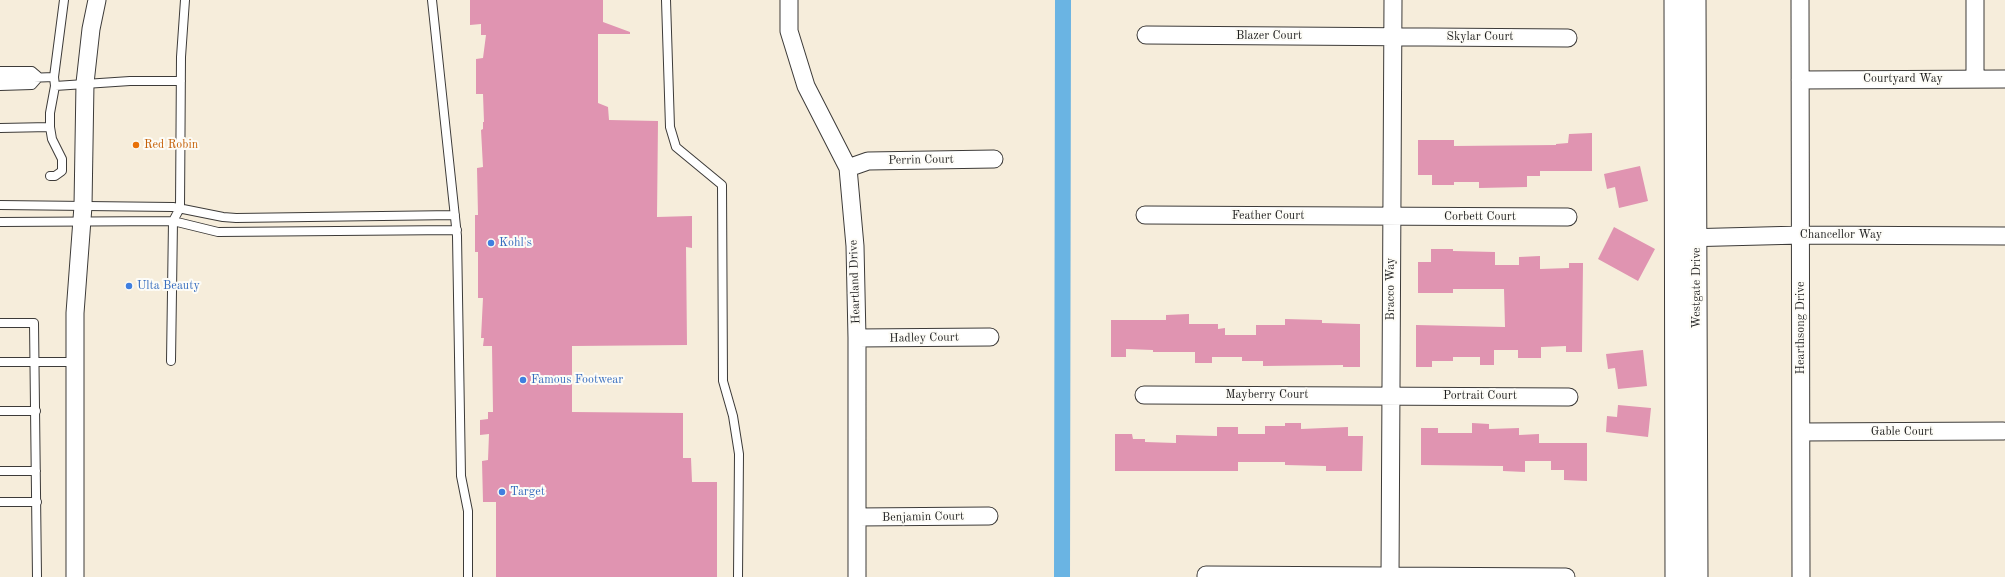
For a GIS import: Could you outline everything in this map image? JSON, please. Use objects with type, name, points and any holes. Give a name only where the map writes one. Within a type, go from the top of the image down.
[{"type":"street","points":[[75,577],[75,313],[83,214],[85,83],[91,29],[97,0]]},
{"type":"street","name":"Heartland Drive","points":[[789,0],[789,31],[806,86],[848,168],[855,246],[857,338],[857,577]]},
{"type":"street","name":"Bracco Way","points":[[1390,576],[1393,0]]},
{"type":"street","name":"Westgate Drive","points":[[1675,0],[1677,238],[1676,577]]},
{"type":"street","name":"Westgate Drive","points":[[1695,0],[1697,577]]},
{"type":"street","name":"Hearthsong Drive","points":[[1800,0],[1801,577]]},
{"type":"street","points":[[1975,0],[1976,79]]},
{"type":"street","name":"Blazer Court","points":[[1146,35],[1392,37]]},
{"type":"street","name":"Skylar Court","points":[[1392,37],[1568,38]]},
{"type":"street","name":"Courtyard Way","points":[[1800,80],[2005,79]]},
{"type":"street","name":"Perrin Court","points":[[848,168],[868,161],[994,159]]},
{"type":"street","name":"Feather Court","points":[[1145,215],[1392,216]]},
{"type":"street","name":"Corbett Court","points":[[1392,216],[1568,217]]},
{"type":"street","name":"Chancellor Way","points":[[1677,238],[1801,235],[2005,236]]},
{"type":"street","name":"Hadley Court","points":[[857,338],[990,337]]},
{"type":"street","name":"Mayberry Court","points":[[1144,395],[1391,396]]},
{"type":"street","name":"Portrait Court","points":[[1391,396],[1569,397]]},
{"type":"street","name":"Gable Court","points":[[1801,432],[2003,432]]},
{"type":"street","name":"Benjamin Court","points":[[857,517],[989,516]]},
{"type":"street","points":[[1206,576],[1566,577]]},
{"type":"lane","points":[[50,176],[55,176],[62,171],[62,159],[52,140],[50,113],[55,86],[54,77],[64,0]]},
{"type":"lane","points":[[171,361],[173,221],[180,208],[181,81],[185,0]]},
{"type":"lane","points":[[432,0],[457,230],[461,476],[468,511],[468,577]]},
{"type":"lane","points":[[666,0],[670,127],[676,147],[722,185],[723,381],[734,416],[739,454],[738,577]]},
{"type":"lane","points":[[0,71],[32,71],[39,78]]},
{"type":"lane","points":[[0,78],[54,77]]},
{"type":"lane","points":[[0,86],[32,85],[39,78]]},
{"type":"lane","points":[[55,86],[85,83],[181,81]]},
{"type":"lane","points":[[0,128],[50,127]]},
{"type":"lane","points":[[0,206],[173,221],[218,232],[457,230]]},
{"type":"lane","points":[[0,222],[83,214],[180,208],[223,217],[236,218],[455,215]]},
{"type":"lane","points":[[0,323],[34,323],[36,362],[37,577]]},
{"type":"lane","points":[[0,362],[75,362]]},
{"type":"lane","points":[[0,411],[36,410]]},
{"type":"lane","points":[[0,471],[36,471]]},
{"type":"lane","points":[[0,502],[37,502]]},
{"type":"building","points":[[470,0],[603,0],[603,22],[630,32],[630,34],[598,34],[598,103],[608,107],[609,120],[658,121],[657,217],[692,216],[692,248],[686,247],[687,345],[572,346],[572,412],[683,413],[683,458],[691,458],[692,482],[717,482],[717,577],[496,577],[496,502],[483,502],[482,461],[488,460],[489,434],[480,435],[480,420],[488,419],[488,412],[493,412],[492,346],[483,346],[484,338],[481,338],[483,298],[478,298],[478,252],[475,252],[475,215],[478,215],[477,168],[483,167],[481,130],[483,129],[484,122],[483,94],[476,94],[476,59],[483,58],[486,35],[481,35],[481,24],[470,25]]},
{"type":"building","points":[[1592,133],[1592,171],[1540,171],[1540,176],[1527,176],[1527,187],[1479,188],[1479,182],[1454,182],[1454,185],[1432,185],[1432,175],[1418,175],[1418,140],[1454,140],[1454,146],[1556,145],[1568,143],[1569,134]]},
{"type":"building","points":[[1640,166],[1648,201],[1619,208],[1615,187],[1607,189],[1604,174]]},
{"type":"building","points":[[1614,227],[1655,249],[1638,281],[1598,259]]},
{"type":"building","points":[[1431,249],[1495,252],[1495,265],[1519,265],[1519,257],[1540,256],[1540,269],[1569,268],[1569,263],[1583,263],[1582,352],[1566,352],[1566,346],[1541,347],[1541,358],[1518,358],[1518,350],[1494,350],[1494,365],[1480,365],[1480,357],[1453,357],[1453,361],[1432,361],[1432,367],[1416,367],[1416,325],[1505,327],[1504,289],[1453,289],[1453,293],[1418,293],[1418,262],[1431,262]]},
{"type":"building","points":[[1189,314],[1189,324],[1218,324],[1218,329],[1225,328],[1225,335],[1256,335],[1256,325],[1285,325],[1285,319],[1322,320],[1322,323],[1360,324],[1360,367],[1343,367],[1343,365],[1263,366],[1263,361],[1242,361],[1242,357],[1212,357],[1212,363],[1195,363],[1195,352],[1153,352],[1153,350],[1126,349],[1126,357],[1111,357],[1111,320],[1166,320],[1166,315]]},
{"type":"building","points":[[1643,350],[1647,386],[1618,389],[1615,368],[1608,369],[1606,354]]},
{"type":"building","points":[[1618,405],[1651,408],[1648,437],[1606,432],[1607,416],[1617,417]]},
{"type":"building","points":[[1285,423],[1301,423],[1301,429],[1348,427],[1348,436],[1363,436],[1362,471],[1326,471],[1326,466],[1285,465],[1285,462],[1238,462],[1238,471],[1115,471],[1115,434],[1132,434],[1133,439],[1145,439],[1145,442],[1176,443],[1176,435],[1217,436],[1217,427],[1238,427],[1238,434],[1265,434],[1265,426],[1285,426]]},
{"type":"building","points":[[1472,423],[1489,424],[1489,429],[1519,428],[1519,435],[1539,434],[1539,443],[1587,443],[1587,481],[1564,480],[1564,470],[1551,470],[1551,461],[1525,461],[1525,472],[1503,471],[1503,466],[1421,465],[1421,428],[1438,428],[1438,433],[1472,433]]},
{"type":"waterway","points":[[1062,577],[1063,0]]},
{"type":"place","name":"Red Robin","points":[[136,145]]},
{"type":"place","name":"Kohl's","points":[[491,243]]},
{"type":"place","name":"Ulta Beauty","points":[[129,286]]},
{"type":"place","name":"Famous Footwear","points":[[523,380]]},
{"type":"place","name":"Target","points":[[502,492]]}]
